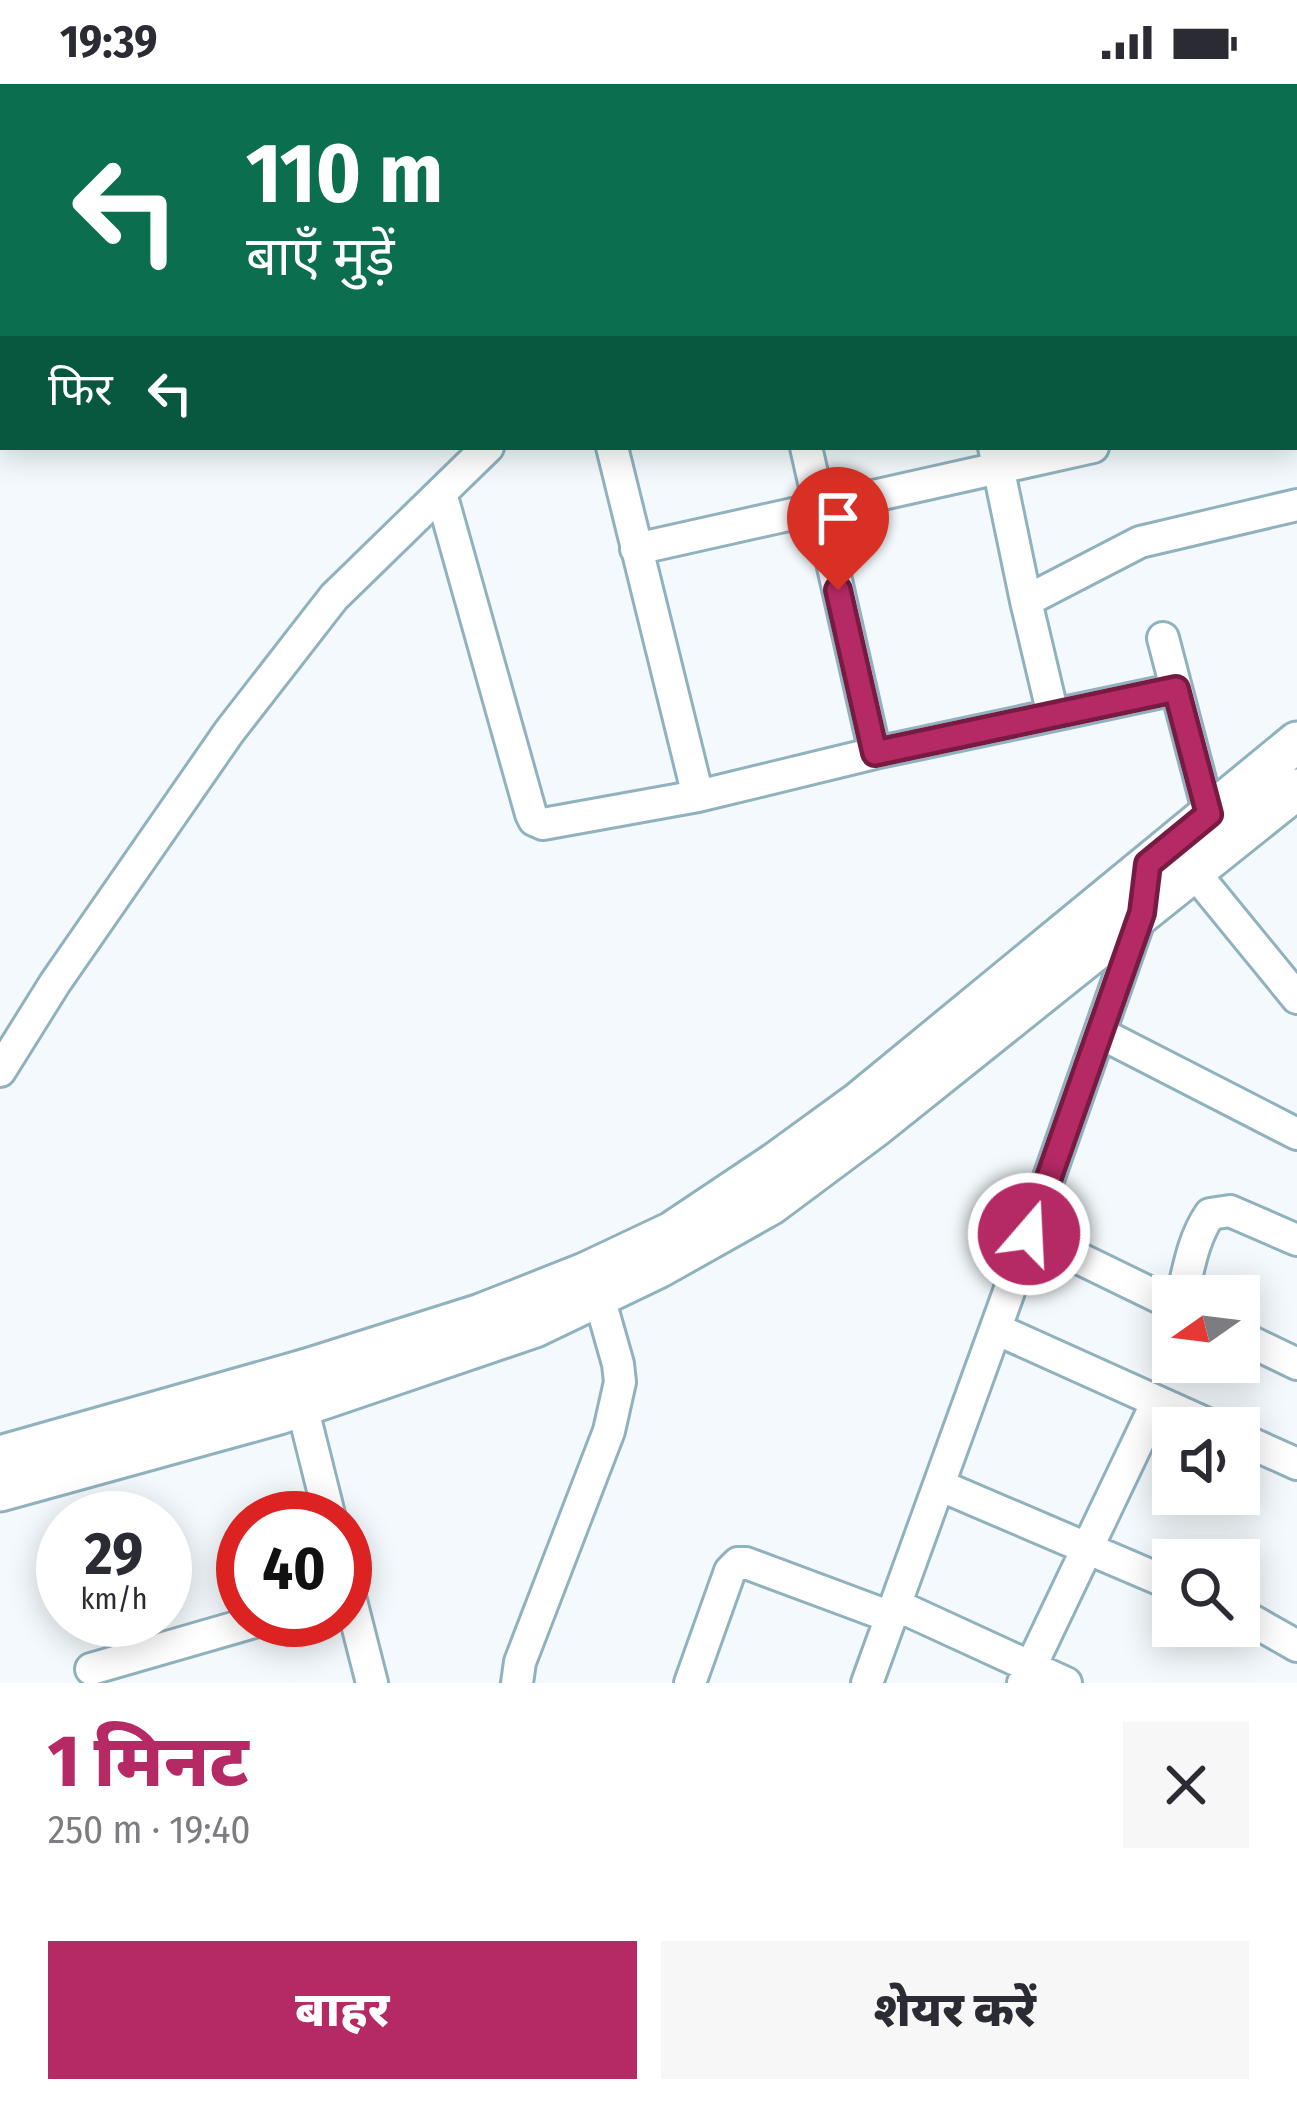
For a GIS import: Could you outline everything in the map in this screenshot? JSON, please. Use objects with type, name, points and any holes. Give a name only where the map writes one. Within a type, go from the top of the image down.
[{"type":"main road","points":[[0,1456],[481,1314],[672,1232],[859,1102],[1297,742]]},
{"type":"main road","points":[[0,1491],[302,1406],[535,1327],[658,1268],[770,1205],[894,1112],[1297,789]]},
{"type":"street","points":[[0,1071],[55,983],[229,732],[334,597],[485,450]]},
{"type":"street","points":[[613,450],[698,796]]},
{"type":"street","points":[[807,450],[875,753]]},
{"type":"street","points":[[636,549],[820,508],[997,458],[1068,450]]},
{"type":"street","points":[[997,458],[1053,715]]},
{"type":"street","points":[[441,493],[534,820],[543,824],[698,796],[1176,689]]},
{"type":"street","points":[[1026,601],[1140,542],[1297,506]]},
{"type":"street","points":[[1163,638],[1209,814]]},
{"type":"street","points":[[868,1683],[1142,913],[1148,864]]},
{"type":"street","points":[[1194,872],[1297,998]]},
{"type":"street","points":[[1100,1033],[1297,1134]]},
{"type":"street","points":[[1187,1275],[1199,1231],[1210,1214],[1230,1211],[1297,1240]]},
{"type":"street","points":[[1029,1234],[1152,1294]]},
{"type":"street","points":[[517,1683],[520,1662],[609,1431],[620,1382],[599,1297]]},
{"type":"street","points":[[996,1330],[1168,1407]]},
{"type":"street","points":[[1260,1346],[1297,1364]]},
{"type":"street","points":[[1027,1675],[1157,1402]]},
{"type":"street","points":[[302,1406],[323,1491]]},
{"type":"street","points":[[1260,1447],[1297,1464]]},
{"type":"street","points":[[939,1485],[1152,1576]]},
{"type":"street","points":[[690,1683],[730,1571],[746,1563],[894,1611],[1027,1675],[1066,1683]]},
{"type":"street","points":[[1260,1625],[1297,1646]]},
{"type":"street","points":[[91,1669],[216,1633]]},
{"type":"street","points":[[362,1647],[372,1683]]},
{"type":"route","points":[[838,590],[875,753],[1176,689],[1209,814],[1148,864],[1142,913],[1029,1234]]}]
